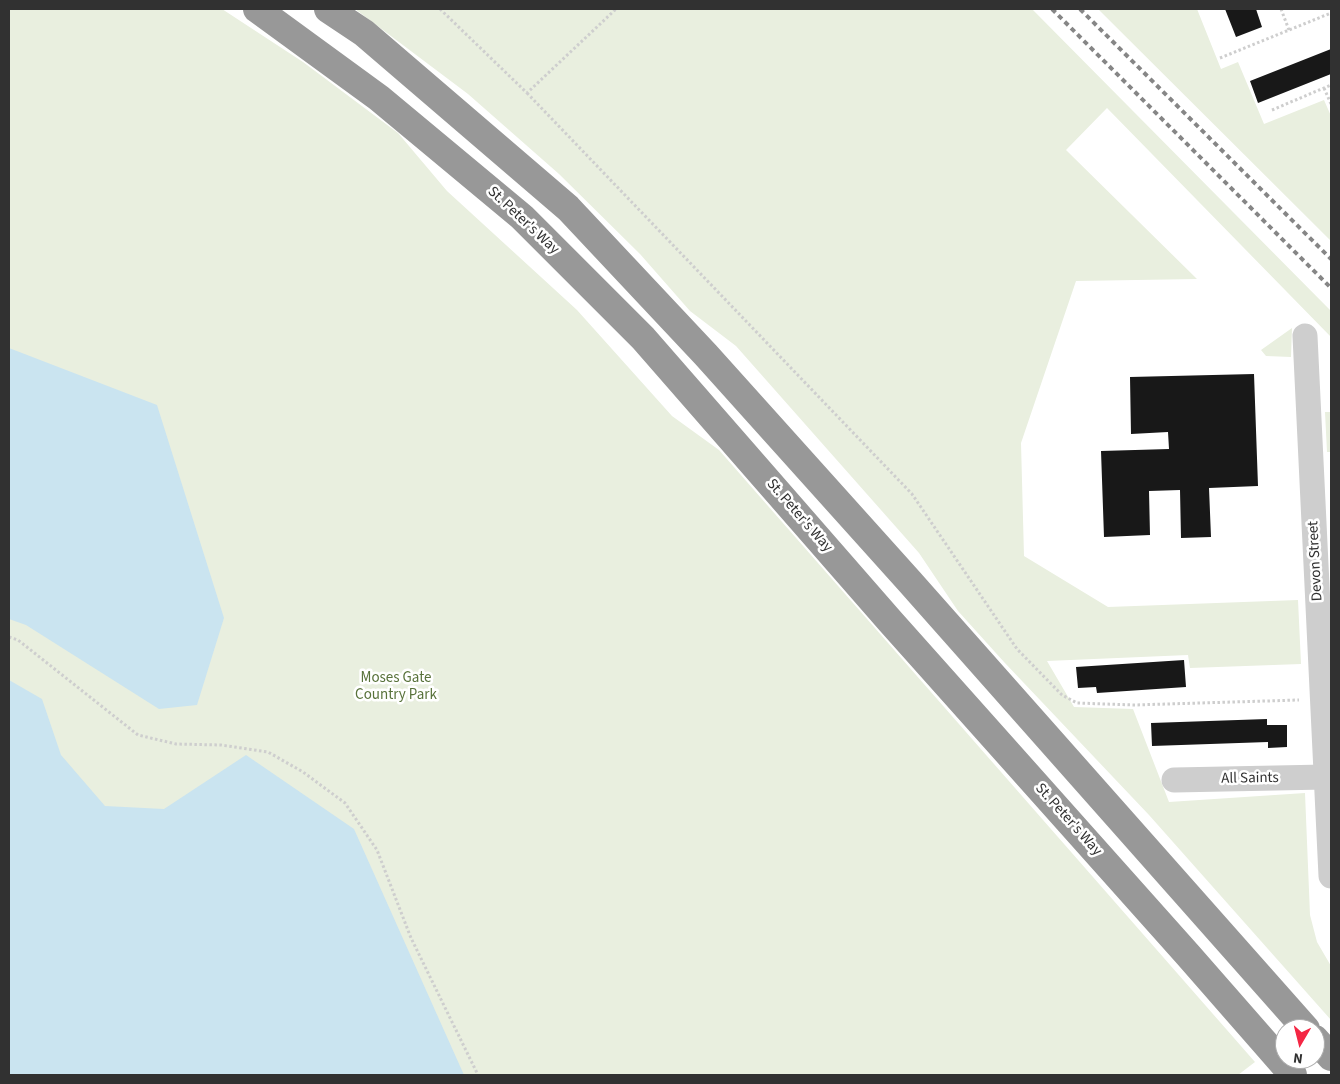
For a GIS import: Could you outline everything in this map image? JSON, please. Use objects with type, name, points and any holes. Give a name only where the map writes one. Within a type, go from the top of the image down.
[{"type":"highway","name":"St. Peter's Way","points":[[257,9],[379,98],[522,217],[643,338],[890,621],[1293,1075]]},
{"type":"highway","points":[[328,9],[364,33],[568,208],[713,362],[917,589],[1297,1019]]},
{"type":"street","name":"Devon Street","points":[[1305,336],[1322,699],[1328,769],[1331,876]]},
{"type":"street","name":"All Saints","points":[[1174,780],[1328,769]]},
{"type":"path","points":[[440,9],[527,93],[912,494],[1017,649],[1062,695],[1077,703],[1134,705],[1322,699]]},
{"type":"path","points":[[527,93],[616,9]]},
{"type":"path","points":[[1281,9],[1289,30]]},
{"type":"path","points":[[1220,58],[1331,13]]},
{"type":"path","points":[[1272,110],[1331,85]]},
{"type":"path","points":[[1324,88],[1331,104]]},
{"type":"path","points":[[9,637],[18,640],[138,735],[176,744],[221,745],[268,752],[303,772],[345,803],[377,850],[411,938],[478,1075]]},
{"type":"green space","name":"Moses Gate Country Park","points":[[9,9],[222,9],[303,62],[398,133],[447,191],[577,310],[672,416],[719,450],[1255,1062],[1238,1075],[9,1075]]},
{"type":"green space","points":[[355,9],[1032,9],[1331,311],[1331,337],[1107,108],[1066,150],[1197,279],[1076,281],[1021,443],[1024,556],[1108,607],[1298,600],[1301,664],[1190,668],[1188,655],[1047,661],[1074,707],[1133,709],[1169,802],[1305,793],[1310,915],[1317,942],[1331,966],[1331,1020],[1149,815],[958,611],[919,553],[736,346],[690,311],[640,254],[559,174],[468,94]]},
{"type":"green space","points":[[1098,9],[1197,9],[1221,69],[1238,62],[1264,124],[1324,100],[1331,116],[1331,241]]},
{"type":"green space","points":[[1292,328],[1291,357],[1266,356],[1261,350]]},
{"type":"green space","points":[[1325,412],[1331,412],[1331,452],[1327,452]]},
{"type":"water","points":[[9,348],[157,405],[224,618],[197,705],[159,709],[26,625],[9,619]]},
{"type":"water","points":[[9,680],[42,699],[61,755],[105,806],[164,809],[246,755],[354,829],[464,1075],[9,1075]]},
{"type":"building","points":[[1225,9],[1256,9],[1262,27],[1236,37]]},
{"type":"building","points":[[1331,49],[1331,74],[1258,103],[1250,81]]},
{"type":"building","points":[[1254,374],[1258,486],[1209,488],[1211,537],[1181,538],[1180,490],[1149,491],[1150,535],[1104,537],[1101,451],[1169,449],[1168,432],[1131,434],[1130,377]]},
{"type":"building","points":[[1184,660],[1186,687],[1097,693],[1096,687],[1078,688],[1076,667]]},
{"type":"building","points":[[1267,719],[1267,725],[1287,725],[1287,747],[1268,748],[1268,742],[1152,746],[1151,723]]},
{"type":"railway","points":[[1052,9],[1331,288]]},
{"type":"railway","points":[[1080,9],[1331,259]]}]
